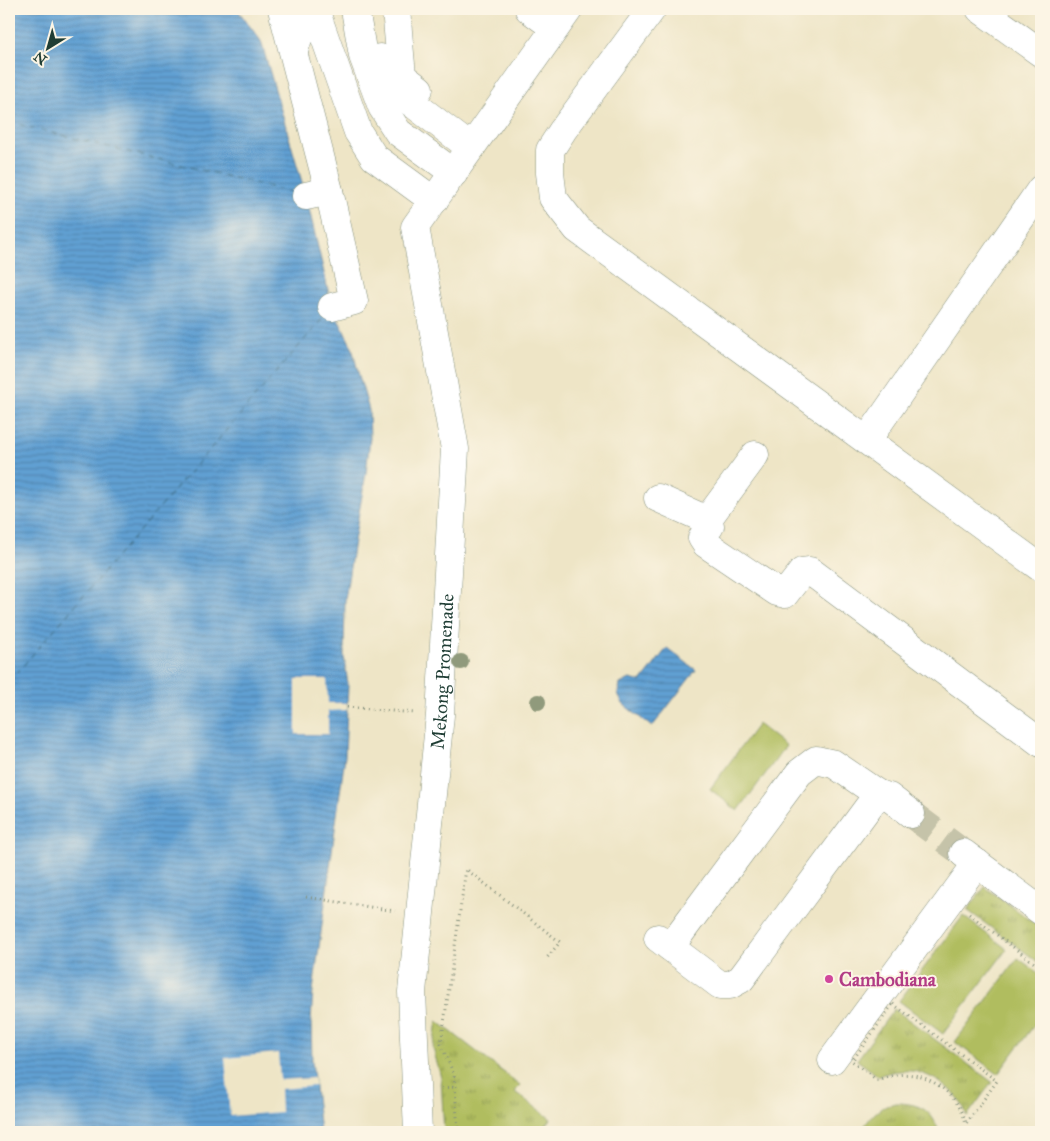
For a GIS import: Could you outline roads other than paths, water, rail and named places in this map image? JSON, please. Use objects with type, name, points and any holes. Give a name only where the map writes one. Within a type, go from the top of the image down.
[{"type":"street","points":[[282,9],[294,51]]},
{"type":"street","points":[[294,9],[292,20],[294,51],[318,194],[354,301],[332,307]]},
{"type":"street","points":[[355,9],[363,56],[382,107],[398,132],[454,173]]},
{"type":"street","points":[[374,9],[372,28],[377,51],[388,80],[398,93],[476,142]]},
{"type":"street","points":[[396,9],[402,76],[476,142]]},
{"type":"street","points":[[529,9],[562,19]]},
{"type":"street","points":[[652,9],[550,150],[553,198],[577,229],[1041,568]]},
{"type":"street","points":[[980,9],[1041,53]]},
{"type":"street","points":[[294,51],[305,16],[310,13],[315,14],[358,132],[365,144],[374,157],[429,208]]},
{"type":"street","name":"Mekong Promenade","points":[[418,1132],[412,992],[440,715],[455,449],[415,227],[562,19]]},
{"type":"street","points":[[867,440],[1041,189]]},
{"type":"street","points":[[706,520],[755,455]]},
{"type":"street","points":[[658,498],[706,520],[710,526],[702,538],[706,544],[777,592],[785,594],[802,572],[810,571],[1041,743]]},
{"type":"street","points":[[878,794],[740,979],[730,985],[720,985],[664,942],[799,773],[816,760],[834,764],[878,794],[889,797],[911,814]]},
{"type":"street","points":[[832,1060],[970,858],[1041,911]]},
{"type":"water","points":[[9,9],[237,9],[261,41],[306,196],[332,307],[352,347],[369,410],[370,438],[345,600],[344,656],[348,685],[345,756],[313,991],[311,1021],[312,1061],[320,1132],[9,1132]]},
{"type":"water","points":[[667,648],[696,670],[652,727],[623,704],[618,695],[620,684],[630,679],[641,682]]},
{"type":"tunnel","points":[[911,814],[963,853]]},
{"type":"place","name":"Cambodiana","points":[[829,979]]}]
